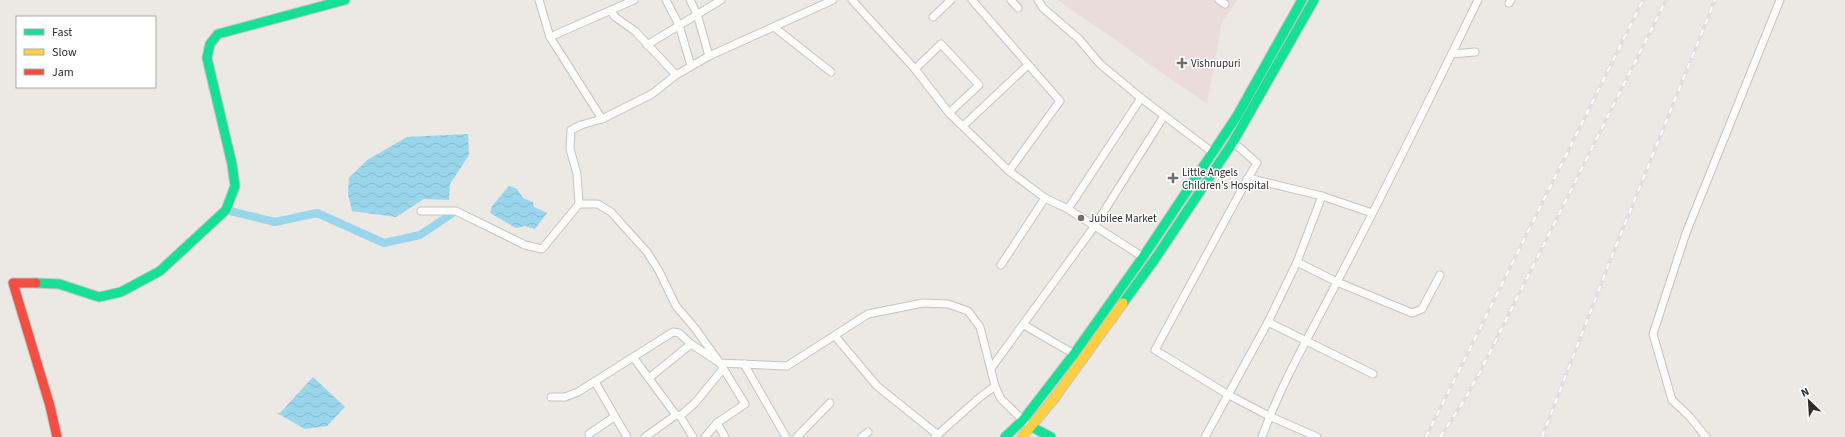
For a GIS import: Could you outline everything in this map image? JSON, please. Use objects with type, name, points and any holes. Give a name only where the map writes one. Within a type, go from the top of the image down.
[{"type":"main road","points":[[57,437],[50,406],[13,284],[59,284],[99,297],[121,292],[160,271],[226,210],[234,186],[232,164],[206,58],[207,49],[212,40],[218,34],[345,0]]},
{"type":"main road","points":[[1005,437],[1023,420],[1074,354],[1143,257],[1237,116],[1302,0]]},
{"type":"main road","points":[[1022,437],[1032,427],[1155,259],[1233,142],[1314,0]]},
{"type":"main road","points":[[1032,427],[1036,437]]},
{"type":"main road","points":[[1032,427],[1051,437]]},
{"type":"street","points":[[539,0],[550,36],[602,119]]},
{"type":"street","points":[[550,36],[634,0]]},
{"type":"street","points":[[666,0],[679,25],[691,66]]},
{"type":"street","points":[[690,0],[697,14],[709,56]]},
{"type":"street","points":[[647,45],[720,0]]},
{"type":"street","points":[[421,211],[456,211],[525,245],[542,249],[579,204],[577,174],[570,149],[571,130],[581,124],[602,119],[652,94],[691,66],[709,56],[833,0]]},
{"type":"street","points":[[852,0],[915,70],[949,113],[1009,170],[1045,198],[1068,209],[1143,257]]},
{"type":"street","points":[[933,17],[951,0]]},
{"type":"street","points":[[972,0],[1060,102],[1009,170]]},
{"type":"street","points":[[1011,0],[1018,8]]},
{"type":"street","points":[[1038,0],[1043,8],[1079,38],[1100,64],[1141,98],[1212,152]]},
{"type":"street","points":[[1262,437],[1269,416],[1305,341],[1337,282],[1478,0]]},
{"type":"street","points":[[1706,437],[1689,416],[1672,400],[1653,334],[1686,233],[1780,0]]},
{"type":"street","points":[[611,11],[647,45],[676,76]]},
{"type":"street","points":[[774,27],[831,72]]},
{"type":"street","points":[[915,70],[941,44],[979,85],[949,113]]},
{"type":"street","points":[[1452,54],[1475,52]]},
{"type":"street","points":[[962,126],[1028,65]]},
{"type":"street","points":[[1068,209],[1141,98]]},
{"type":"street","points":[[992,367],[1094,227],[1164,116]]},
{"type":"street","points":[[1233,142],[1257,163],[1155,350],[1227,394],[1269,416],[1314,436]]},
{"type":"street","points":[[1248,178],[1322,196],[1372,213]]},
{"type":"street","points":[[1205,437],[1227,394],[1268,322],[1297,262],[1322,196]]},
{"type":"street","points":[[1001,265],[1045,198]]},
{"type":"street","points":[[579,204],[598,204],[611,212],[647,252],[659,271],[676,306],[694,327],[745,404],[717,423],[705,437]]},
{"type":"street","points":[[1297,262],[1337,282],[1412,313],[1422,309],[1440,275]]},
{"type":"street","points":[[551,397],[565,396],[595,382],[673,332],[679,333],[721,367],[744,364],[787,366],[868,314],[923,303],[948,304],[968,311],[980,327],[992,367],[995,386],[1001,399],[1032,427]]},
{"type":"street","points":[[1268,322],[1373,374]]},
{"type":"street","points":[[1024,325],[1074,354]]},
{"type":"street","points":[[835,336],[877,386],[936,436],[995,386]]},
{"type":"street","points":[[649,378],[691,344]]},
{"type":"street","points":[[634,357],[693,437]]},
{"type":"street","points":[[744,364],[786,437]]},
{"type":"street","points":[[645,437],[696,403],[721,367]]},
{"type":"street","points":[[595,382],[627,437]]},
{"type":"street","points":[[797,437],[830,403]]},
{"type":"street","points":[[589,434],[614,417]]},
{"type":"street","points":[[717,423],[725,437]]},
{"type":"street","points":[[862,437],[868,432]]},
{"type":"shaded area","name":"Vishnupuri","points":[[1058,0],[1237,0],[1222,22],[1207,104]]},
{"type":"water","points":[[468,134],[469,155],[450,184],[449,200],[424,199],[396,217],[352,211],[348,194],[349,178],[367,160],[407,137]]},
{"type":"water","points":[[509,186],[517,189],[523,198],[533,202],[534,207],[547,213],[535,229],[525,226],[516,228],[490,213],[492,206]]},
{"type":"water","points":[[313,377],[345,407],[327,426],[305,429],[277,413],[280,413]]},
{"type":"waterway","points":[[226,210],[275,222],[317,213],[384,243],[420,235],[456,211]]},
{"type":"railway","points":[[1426,437],[1643,0]]},
{"type":"railway","points":[[1440,437],[1465,399],[1480,372],[1666,0]]},
{"type":"railway","points":[[1542,437],[1610,261],[1715,0]]},
{"type":"traffic: fast","points":[[36,283],[59,284],[99,297],[121,292],[160,271],[226,210],[235,186],[232,164],[207,58],[210,44],[218,34],[345,0]]},
{"type":"traffic: fast","points":[[1005,437],[1023,420],[1074,354],[1143,257],[1237,116],[1302,0]]},
{"type":"traffic: fast","points":[[1123,303],[1155,259],[1233,142],[1314,0]]},
{"type":"traffic: fast","points":[[1032,427],[1051,437]]},
{"type":"traffic: slow","points":[[1022,437],[1053,400],[1123,303]]},
{"type":"traffic: jam","points":[[36,283],[13,283],[50,406],[57,437]]},
{"type":"place","name":"Vishnupuri","points":[[1182,63]]},
{"type":"place","name":"Little Angels Children's Hospital","points":[[1173,178]]},
{"type":"place","name":"Jubilee Market","points":[[1081,218]]}]
